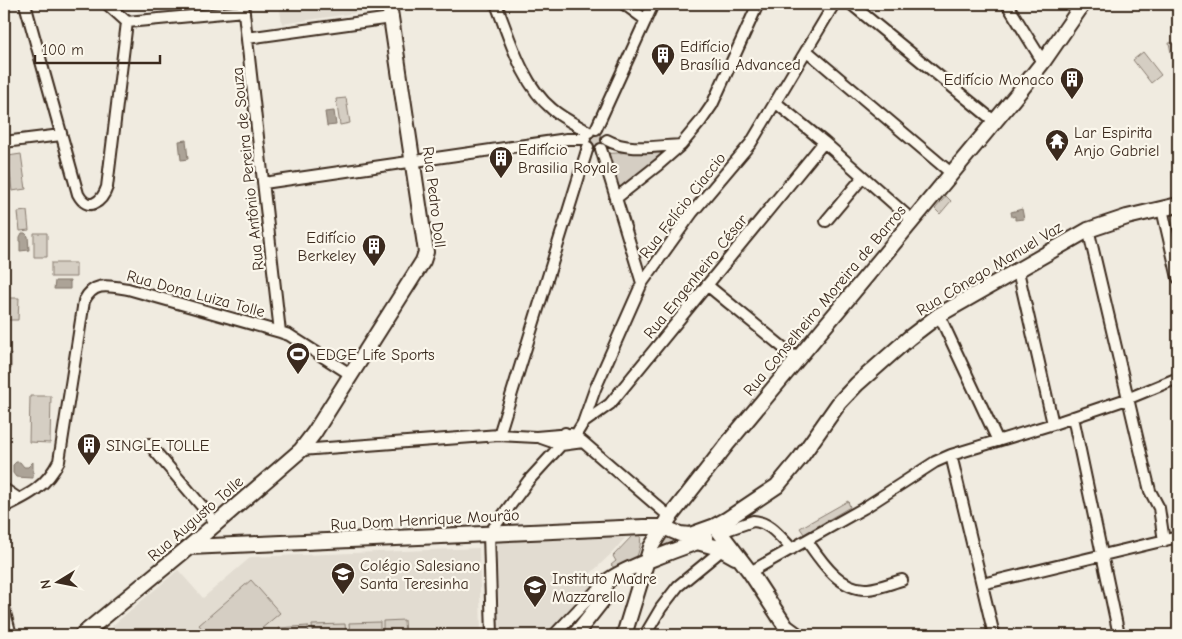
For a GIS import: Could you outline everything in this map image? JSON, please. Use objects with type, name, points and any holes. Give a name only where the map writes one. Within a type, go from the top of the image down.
[{"type":"street","points":[[26,4],[80,198],[89,204],[98,202],[107,187],[127,22]]},
{"type":"street","points":[[107,4],[127,22],[243,7]]},
{"type":"street","name":"Rua Pedro Doll","points":[[301,450],[419,269],[426,252],[389,4]]},
{"type":"street","points":[[496,4],[518,60],[532,84],[553,110],[589,137],[596,151],[604,145],[628,147],[681,145]]},
{"type":"street","points":[[624,4],[646,20]]},
{"type":"street","points":[[499,435],[589,137],[653,4]]},
{"type":"street","points":[[615,199],[681,145],[701,121],[712,104],[758,4]]},
{"type":"street","name":"Rua Felício Ciaccio","points":[[579,439],[595,389],[642,283],[692,213],[751,142],[834,4]]},
{"type":"street","points":[[851,4],[994,121]]},
{"type":"street","points":[[1007,4],[1043,62]]},
{"type":"street","name":"Rua Conselheiro Moreira de Barros","points":[[624,635],[645,563],[654,540],[666,522],[797,359],[1043,62],[1084,4]]},
{"type":"street","name":"Rua Antônio Pereira de Souza","points":[[243,7],[280,332]]},
{"type":"street","points":[[247,38],[392,18]]},
{"type":"street","points":[[806,51],[951,173]]},
{"type":"street","points":[[775,102],[824,142],[912,220]]},
{"type":"street","points":[[264,183],[605,134],[604,145],[615,199],[642,283]]},
{"type":"street","points":[[4,142],[61,135]]},
{"type":"street","name":"Rua Engenheiro César","points":[[583,423],[610,404],[824,142]]},
{"type":"street","points":[[826,221],[863,177]]},
{"type":"street","name":"Rua Cônego Manuel Vaz","points":[[718,529],[777,486],[839,403],[857,384],[909,338],[939,315],[1088,230],[1112,221],[1178,205]]},
{"type":"street","points":[[1162,209],[1178,278]]},
{"type":"street","points":[[1090,237],[1150,492],[1159,508],[1164,541]]},
{"type":"street","points":[[1018,271],[1053,424]]},
{"type":"street","points":[[707,285],[797,359]]},
{"type":"street","name":"Rua Dona Luiza Tolle","points":[[4,507],[20,500],[44,484],[59,461],[84,301],[87,294],[93,289],[108,286],[128,289],[280,332],[289,335],[350,374]]},
{"type":"street","points":[[939,315],[998,441]]},
{"type":"street","points":[[747,569],[792,549],[864,508],[935,462],[951,455],[1073,418],[1128,399],[1178,378]]},
{"type":"street","points":[[1073,418],[1119,635]]},
{"type":"street","points":[[492,635],[488,534],[529,480],[561,445],[564,433]]},
{"type":"street","points":[[301,450],[499,435],[536,436],[564,433],[579,439],[666,522],[686,536],[753,521],[762,522],[792,549]]},
{"type":"street","points":[[312,434],[325,446],[338,448]]},
{"type":"street","points":[[536,436],[561,445],[579,439]]},
{"type":"street","points":[[148,444],[217,524]]},
{"type":"street","name":"Rua Augusto Tolle","points":[[82,635],[217,524],[301,450]]},
{"type":"street","points":[[951,455],[994,635]]},
{"type":"street","points":[[4,489],[20,500]]},
{"type":"street","points":[[752,504],[753,521]]},
{"type":"street","name":"Rua Dom Henrique Mourão","points":[[189,547],[488,534],[666,522]]},
{"type":"street","points":[[554,635],[595,592],[609,581],[645,563],[697,542],[718,529]]},
{"type":"street","points":[[718,529],[780,620],[797,635]]},
{"type":"street","points":[[982,584],[1178,537]]},
{"type":"street","points":[[807,540],[829,570],[850,585],[867,589],[902,580]]},
{"type":"street","points":[[697,542],[723,549],[747,569]]},
{"type":"street","points":[[646,635],[661,608],[678,586],[723,549]]},
{"type":"street","points":[[609,581],[628,578],[637,590]]},
{"type":"street","points":[[574,635],[601,602],[609,581]]},
{"type":"street","points":[[4,608],[11,635]]},
{"type":"shaded area","points":[[279,4],[380,4],[381,9],[282,24]]},
{"type":"shaded area","points":[[1178,42],[1178,72],[1175,73],[1169,43]]},
{"type":"shaded area","points":[[1143,52],[1161,75],[1151,83],[1133,60]]},
{"type":"shaded area","points":[[346,98],[350,123],[340,125],[336,99]]},
{"type":"shaded area","points":[[334,111],[336,125],[327,126],[325,112]]},
{"type":"shaded area","points":[[596,133],[601,135],[603,140],[601,145],[596,147],[591,145],[589,140],[591,135]]},
{"type":"shaded area","points":[[186,140],[188,159],[181,160],[179,141]]},
{"type":"shaded area","points":[[669,150],[635,180],[614,193],[599,154]]},
{"type":"shaded area","points":[[21,154],[26,189],[12,191],[8,156]]},
{"type":"shaded area","points":[[946,196],[951,201],[940,214],[935,209]]},
{"type":"shaded area","points":[[1022,209],[1024,219],[1015,220],[1015,216],[1012,217],[1011,212]]},
{"type":"shaded area","points":[[27,211],[29,230],[20,231],[18,212]]},
{"type":"shaded area","points":[[22,233],[28,236],[29,250],[20,251],[20,237]]},
{"type":"shaded area","points":[[34,233],[47,233],[47,257],[34,257]]},
{"type":"shaded area","points":[[51,263],[76,263],[76,277],[51,277]]},
{"type":"shaded area","points":[[55,281],[70,281],[70,289],[54,289]]},
{"type":"shaded area","points":[[6,298],[19,298],[18,320],[5,320]]},
{"type":"shaded area","points":[[4,354],[11,354],[11,369],[4,369]]},
{"type":"shaded area","points":[[30,396],[51,396],[50,443],[29,442]]},
{"type":"shaded area","points":[[16,462],[20,462],[24,467],[28,467],[33,462],[33,478],[16,477],[13,473],[13,465]]},
{"type":"shaded area","points":[[848,501],[850,507],[804,534],[800,528]]},
{"type":"shaded area","points":[[633,535],[640,535],[639,549],[634,563],[616,569],[611,565],[616,561],[613,556]]},
{"type":"shaded area","name":"Instituto Madre Mazzarello","points":[[584,536],[625,538],[590,574],[597,582],[546,635],[500,635],[496,540]]},
{"type":"shaded area","points":[[666,536],[683,544],[659,549],[658,547]]},
{"type":"shaded area","name":"Colégio Salesiano Santa Teresinha","points":[[479,548],[481,635],[120,635],[112,626],[178,570],[203,598],[251,557]]},
{"type":"shaded area","points":[[251,580],[280,613],[254,635],[207,635],[199,625]]},
{"type":"shaded area","points":[[404,620],[405,635],[383,635],[383,621]]},
{"type":"shaded area","points":[[380,622],[380,635],[350,635],[349,623]]},
{"type":"shaded area","points":[[345,624],[346,635],[313,635],[312,625]]},
{"type":"shaded area","points":[[308,626],[309,635],[280,635],[279,628]]},
{"type":"place","name":"Edifício Brasília Advanced","points":[[663,76]]},
{"type":"place","name":"Edifício Monaco","points":[[1072,100]]},
{"type":"place","name":"Lar Espirita Anjo Gabriel","points":[[1057,162]]},
{"type":"place","name":"Edifício Brasilia Royale","points":[[501,179]]},
{"type":"place","name":"Edifício Berkeley","points":[[374,267]]},
{"type":"place","name":"EDGE Life Sports","points":[[298,375]]},
{"type":"place","name":"SINGLE TOLLE","points":[[89,466]]},
{"type":"place","name":"Colégio Salesiano Santa Teresinha","points":[[343,595]]},
{"type":"place","name":"Instituto Madre Mazzarello","points":[[535,608]]}]
